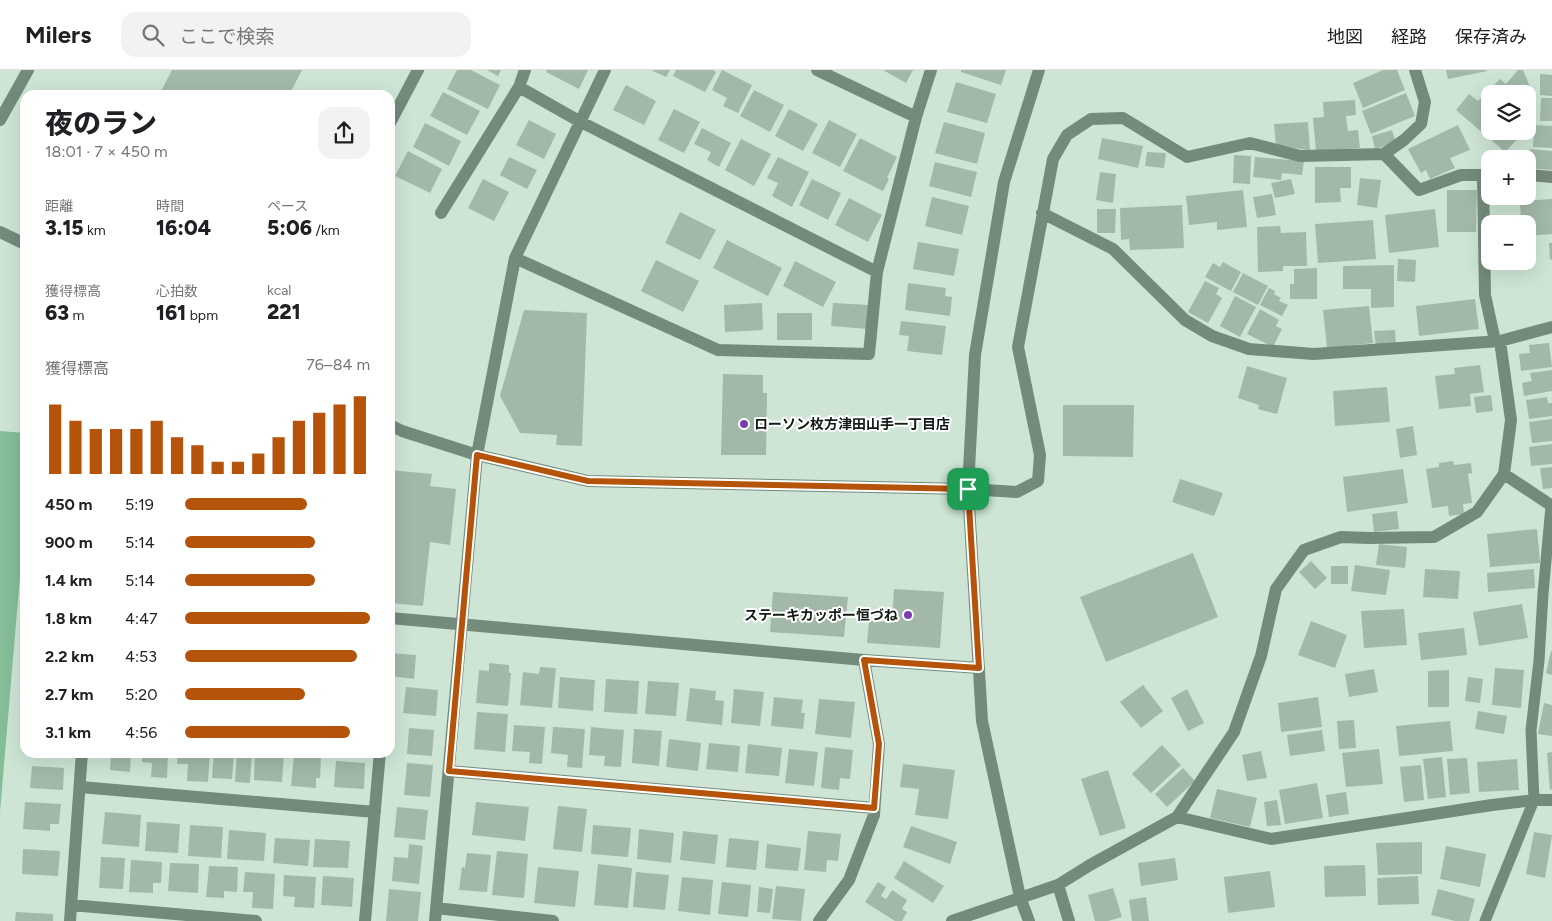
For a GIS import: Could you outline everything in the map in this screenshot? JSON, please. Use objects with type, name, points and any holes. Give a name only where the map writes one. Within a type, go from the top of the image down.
[{"type":"street","points":[[0,120],[28,70]]},
{"type":"street","points":[[395,114],[418,70]]},
{"type":"street","points":[[441,213],[518,87],[525,70]]},
{"type":"street","points":[[435,921],[477,455],[515,258],[605,70]]},
{"type":"street","points":[[817,70],[916,117]]},
{"type":"street","points":[[515,258],[718,350],[869,354],[877,272],[916,117],[931,70]]},
{"type":"street","points":[[1029,921],[1020,897],[982,721],[968,489],[975,355],[1004,182],[1039,70]]},
{"type":"street","points":[[395,428],[477,455],[588,481],[968,489],[1017,492],[1038,481],[1040,455],[1018,347],[1053,158],[1067,135],[1091,119],[1122,118],[1187,157],[1250,144],[1300,156],[1384,154],[1404,140],[1421,124],[1424,102],[1415,70]]},
{"type":"street","points":[[518,87],[579,121],[877,272]]},
{"type":"street","points":[[1384,154],[1419,190],[1461,175],[1481,175]]},
{"type":"street","points":[[1536,176],[1552,177]]},
{"type":"street","points":[[952,921],[1058,885],[1177,817],[1234,732],[1260,656],[1276,589],[1304,550],[1341,537],[1434,538],[1477,512],[1504,474],[1511,420],[1497,341],[1485,294],[1486,205]]},
{"type":"street","points":[[1042,213],[1113,249],[1185,320],[1212,336],[1249,349],[1314,354],[1497,341],[1552,327]]},
{"type":"street","points":[[0,232],[20,242]]},
{"type":"street","points":[[1504,474],[1552,506]]},
{"type":"street","points":[[395,618],[864,660],[979,668]]},
{"type":"street","points":[[819,921],[849,880],[874,815],[879,744],[864,660]]},
{"type":"street","points":[[70,921],[82,758]]},
{"type":"street","points":[[365,921],[379,758]]},
{"type":"street","points":[[449,771],[874,808]]},
{"type":"street","points":[[80,787],[374,812]]},
{"type":"street","points":[[1177,817],[1271,839],[1534,800],[1552,800]]},
{"type":"street","points":[[1058,885],[1069,921]]},
{"type":"street","points":[[71,905],[256,921]]},
{"type":"street","points":[[436,908],[553,921]]},
{"type":"lane","points":[[1485,921],[1534,800],[1531,730],[1552,506]]},
{"type":"green space","points":[[0,431],[20,433],[20,576],[0,812]]},
{"type":"building","points":[[172,70],[302,70],[292,90],[162,90]]},
{"type":"building","points":[[457,70],[471,70],[500,85],[488,109],[447,89]]},
{"type":"building","points":[[487,70],[501,70],[498,76]]},
{"type":"building","points":[[547,70],[588,70],[579,89],[546,72]]},
{"type":"building","points":[[651,70],[670,70],[666,77]]},
{"type":"building","points":[[676,70],[713,70],[716,72],[705,92],[673,76]]},
{"type":"building","points":[[722,70],[752,85],[738,113],[723,106],[727,98],[712,90]]},
{"type":"building","points":[[883,70],[913,70],[906,83]]},
{"type":"building","points":[[961,70],[1006,70],[1001,85],[961,72]]},
{"type":"building","points":[[1383,70],[1397,70],[1405,90],[1363,108],[1353,83]]},
{"type":"building","points":[[1446,70],[1487,70],[1487,71],[1448,79]]},
{"type":"building","points":[[1518,70],[1523,70],[1529,85],[1494,85],[1500,79],[1506,84]]},
{"type":"building","points":[[1540,74],[1552,75],[1552,96],[1540,95]]},
{"type":"building","points":[[956,82],[996,94],[987,123],[947,112]]},
{"type":"building","points":[[626,85],[656,101],[644,125],[613,110]]},
{"type":"building","points":[[754,90],[784,105],[770,132],[740,116]]},
{"type":"building","points":[[443,92],[480,111],[467,135],[430,116]]},
{"type":"building","points":[[1406,93],[1415,116],[1371,134],[1362,111]]},
{"type":"building","points":[[1469,94],[1478,101],[1481,98],[1481,131],[1456,110]]},
{"type":"building","points":[[1541,98],[1552,98],[1552,121],[1540,121]]},
{"type":"building","points":[[1355,100],[1356,115],[1346,116],[1348,131],[1358,130],[1360,148],[1316,151],[1313,118],[1324,117],[1323,102]]},
{"type":"building","points":[[674,109],[700,122],[684,153],[658,140]]},
{"type":"building","points":[[789,109],[818,124],[803,151],[775,136]]},
{"type":"building","points":[[529,120],[556,134],[544,159],[516,145]]},
{"type":"building","points":[[829,120],[857,134],[840,167],[812,153]]},
{"type":"building","points":[[944,122],[985,133],[977,164],[935,153]]},
{"type":"building","points":[[1308,122],[1310,150],[1276,146],[1274,124]]},
{"type":"building","points":[[425,123],[461,141],[449,166],[413,147]]},
{"type":"building","points":[[1458,125],[1470,150],[1450,158],[1455,168],[1430,179],[1426,170],[1421,173],[1408,149]]},
{"type":"building","points":[[1536,125],[1552,126],[1552,148],[1533,147],[1533,140],[1536,140]]},
{"type":"building","points":[[702,128],[731,143],[719,167],[707,160],[711,152],[694,144]]},
{"type":"building","points":[[1392,130],[1396,143],[1375,149],[1372,136]]},
{"type":"building","points":[[860,138],[897,157],[883,191],[843,171]]},
{"type":"building","points":[[1102,138],[1143,146],[1138,168],[1098,159]]},
{"type":"building","points":[[741,139],[771,154],[754,186],[725,170]]},
{"type":"building","points":[[1491,140],[1516,140],[1507,150],[1503,150]]},
{"type":"building","points":[[1530,149],[1552,151],[1552,170],[1536,169],[1536,150]]},
{"type":"building","points":[[408,151],[442,169],[430,193],[395,176]]},
{"type":"building","points":[[1147,152],[1166,153],[1164,168],[1145,166]]},
{"type":"building","points":[[1234,155],[1251,156],[1250,184],[1233,183]]},
{"type":"building","points":[[509,157],[537,170],[527,189],[500,175]]},
{"type":"building","points":[[778,157],[809,172],[792,207],[772,196],[778,183],[767,178]]},
{"type":"building","points":[[1255,157],[1304,161],[1302,175],[1282,173],[1281,180],[1253,177]]},
{"type":"building","points":[[935,162],[977,172],[971,197],[929,186]]},
{"type":"building","points":[[1315,167],[1351,167],[1351,188],[1340,188],[1341,202],[1315,203]]},
{"type":"building","points":[[1100,172],[1116,174],[1113,203],[1096,200]]},
{"type":"building","points":[[1360,178],[1381,180],[1377,208],[1357,205]]},
{"type":"building","points":[[483,179],[509,192],[494,221],[468,208]]},
{"type":"building","points":[[812,179],[841,193],[828,220],[799,205]]},
{"type":"building","points":[[1291,179],[1295,194],[1275,198],[1271,183]]},
{"type":"building","points":[[1243,190],[1247,227],[1217,230],[1217,222],[1189,225],[1186,196]]},
{"type":"building","points":[[1447,190],[1477,190],[1476,232],[1447,232]]},
{"type":"building","points":[[1272,194],[1276,215],[1257,218],[1253,197]]},
{"type":"building","points":[[932,197],[969,206],[962,235],[925,226]]},
{"type":"building","points":[[849,198],[882,215],[868,242],[835,225]]},
{"type":"building","points":[[1552,199],[1552,234],[1536,235],[1536,215],[1521,215],[1520,205],[1536,205],[1536,200]]},
{"type":"building","points":[[1182,205],[1184,248],[1130,250],[1129,239],[1121,240],[1120,208]]},
{"type":"building","points":[[1097,209],[1116,209],[1115,233],[1097,233]]},
{"type":"building","points":[[1435,209],[1439,247],[1389,253],[1385,215]]},
{"type":"building","points":[[680,212],[716,230],[700,260],[665,243]]},
{"type":"building","points":[[1373,220],[1376,259],[1318,263],[1315,224]]},
{"type":"building","points":[[1280,226],[1281,233],[1306,232],[1307,266],[1283,266],[1283,271],[1258,272],[1257,227]]},
{"type":"building","points":[[727,240],[782,268],[768,296],[713,268]]},
{"type":"building","points":[[918,242],[959,249],[954,276],[913,269]]},
{"type":"building","points":[[1549,243],[1552,243],[1552,259],[1550,260]]},
{"type":"building","points":[[1398,259],[1416,260],[1415,282],[1397,281]]},
{"type":"building","points":[[656,260],[699,281],[683,312],[641,291]]},
{"type":"building","points":[[795,261],[836,282],[823,307],[783,286]]},
{"type":"building","points":[[1223,262],[1241,272],[1231,291],[1205,277],[1213,263],[1220,267]]},
{"type":"building","points":[[1394,265],[1394,307],[1371,308],[1371,289],[1343,289],[1343,266]]},
{"type":"building","points":[[1317,268],[1317,299],[1290,299],[1290,284],[1294,284],[1294,269]]},
{"type":"building","points":[[1243,273],[1268,286],[1258,305],[1233,292]]},
{"type":"building","points":[[1205,281],[1219,288],[1216,294],[1222,298],[1208,323],[1188,312]]},
{"type":"building","points":[[908,283],[946,288],[945,296],[952,297],[950,316],[905,310]]},
{"type":"building","points":[[1269,288],[1275,291],[1274,294],[1281,298],[1279,301],[1288,305],[1282,316],[1260,305]]},
{"type":"building","points":[[1235,296],[1256,307],[1240,337],[1220,326]]},
{"type":"building","points":[[1475,299],[1479,329],[1419,336],[1416,306]]},
{"type":"building","points":[[762,303],[763,330],[725,332],[724,305]]},
{"type":"building","points":[[833,303],[869,305],[868,329],[831,326]]},
{"type":"building","points":[[1369,306],[1373,343],[1327,348],[1323,310]]},
{"type":"building","points":[[1260,309],[1279,320],[1276,326],[1282,329],[1273,347],[1247,334]]},
{"type":"building","points":[[524,310],[587,313],[582,446],[556,445],[557,435],[520,433],[500,396]]},
{"type":"building","points":[[777,313],[812,313],[812,340],[777,340]]},
{"type":"building","points":[[901,321],[946,326],[942,355],[907,351],[909,336],[899,335]]},
{"type":"building","points":[[1395,330],[1396,345],[1376,347],[1374,331]]},
{"type":"building","points":[[1549,343],[1552,367],[1521,371],[1519,354],[1530,353],[1529,345]]},
{"type":"building","points":[[1480,365],[1484,392],[1470,394],[1471,406],[1439,409],[1435,376],[1455,374],[1454,368]]},
{"type":"building","points":[[1247,366],[1287,378],[1277,414],[1258,409],[1259,405],[1238,398]]},
{"type":"building","points":[[1552,370],[1552,391],[1524,396],[1522,383],[1532,381],[1530,373]]},
{"type":"building","name":"ローソン枚方津田山手一丁目店","points":[[723,374],[763,375],[763,393],[767,393],[766,455],[721,455]]},
{"type":"building","points":[[1387,387],[1390,422],[1335,426],[1333,391]]},
{"type":"building","points":[[1491,395],[1493,411],[1476,413],[1474,397]]},
{"type":"building","points":[[1547,397],[1548,403],[1552,403],[1552,416],[1529,419],[1526,400]]},
{"type":"building","points":[[1063,405],[1134,405],[1133,457],[1063,456]]},
{"type":"building","points":[[1552,419],[1552,441],[1532,443],[1529,422]]},
{"type":"building","points":[[1413,426],[1417,455],[1400,458],[1396,429]]},
{"type":"building","points":[[1552,444],[1552,464],[1531,466],[1529,447]]},
{"type":"building","points":[[1453,461],[1454,465],[1471,463],[1472,473],[1468,474],[1472,503],[1463,504],[1464,514],[1449,516],[1448,506],[1432,508],[1426,469],[1439,467],[1439,463]]},
{"type":"building","points":[[1552,467],[1552,488],[1543,489],[1540,468]]},
{"type":"building","points":[[1403,469],[1408,503],[1347,512],[1343,477]]},
{"type":"building","points":[[395,470],[432,474],[430,486],[456,489],[450,545],[430,542],[423,606],[395,603]]},
{"type":"building","points":[[1180,479],[1223,493],[1214,516],[1172,502]]},
{"type":"building","points":[[1397,511],[1399,529],[1374,532],[1372,514]]},
{"type":"building","points":[[1537,529],[1540,563],[1490,567],[1487,534]]},
{"type":"building","points":[[1379,544],[1407,547],[1405,568],[1376,565]]},
{"type":"building","points":[[1193,553],[1218,617],[1106,662],[1080,597]]},
{"type":"building","points":[[1311,561],[1327,578],[1315,589],[1299,572]]},
{"type":"building","points":[[1355,565],[1390,570],[1386,595],[1351,591]]},
{"type":"building","points":[[1331,566],[1348,566],[1348,584],[1331,584]]},
{"type":"building","points":[[1425,569],[1460,571],[1458,599],[1423,597]]},
{"type":"building","points":[[1534,569],[1535,588],[1488,592],[1487,573]]},
{"type":"building","points":[[894,589],[944,592],[940,648],[867,643],[869,621],[892,622]]},
{"type":"building","points":[[773,592],[848,597],[844,637],[770,632]]},
{"type":"building","points":[[1522,604],[1528,638],[1479,646],[1473,612]]},
{"type":"building","points":[[1404,609],[1407,645],[1364,648],[1361,611]]},
{"type":"building","points":[[1311,621],[1347,635],[1335,668],[1298,655]]},
{"type":"building","points":[[1464,628],[1467,655],[1421,660],[1418,633]]},
{"type":"building","points":[[1552,651],[1552,675],[1546,673]]},
{"type":"building","points":[[395,653],[416,655],[414,679],[395,677]]},
{"type":"building","points":[[489,663],[509,665],[509,673],[511,673],[508,706],[476,703],[479,670],[489,671]]},
{"type":"building","points":[[540,667],[556,668],[552,708],[520,705],[523,672],[539,674]]},
{"type":"building","points":[[1495,668],[1524,670],[1521,708],[1492,705]]},
{"type":"building","points":[[1374,669],[1378,692],[1349,697],[1345,674]]},
{"type":"building","points":[[1449,670],[1449,707],[1428,707],[1428,671]]},
{"type":"building","points":[[560,677],[595,680],[593,711],[558,708]]},
{"type":"building","points":[[1468,677],[1483,679],[1480,703],[1465,701]]},
{"type":"building","points":[[606,679],[639,681],[637,714],[604,712]]},
{"type":"building","points":[[648,681],[679,683],[676,716],[645,714]]},
{"type":"building","points":[[1143,685],[1163,711],[1141,728],[1120,702]]},
{"type":"building","points":[[406,687],[438,690],[436,716],[403,713]]},
{"type":"building","points":[[690,688],[716,691],[715,700],[724,701],[722,725],[686,721]]},
{"type":"building","points":[[734,689],[764,692],[760,726],[731,723]]},
{"type":"building","points":[[1187,689],[1204,723],[1188,731],[1171,698]]},
{"type":"building","points":[[774,697],[803,700],[801,713],[805,713],[803,729],[771,726]]},
{"type":"building","points":[[1318,697],[1322,727],[1281,732],[1278,703]]},
{"type":"building","points":[[819,699],[855,702],[851,738],[815,734]]},
{"type":"building","points":[[1544,703],[1552,705],[1552,736],[1538,734]]},
{"type":"building","points":[[1478,711],[1507,716],[1504,734],[1475,729]]},
{"type":"building","points":[[477,712],[508,714],[505,752],[474,749]]},
{"type":"building","points":[[1354,720],[1356,748],[1339,749],[1337,721]]},
{"type":"building","points":[[1450,721],[1453,751],[1399,756],[1396,726]]},
{"type":"building","points":[[514,725],[545,727],[542,764],[529,763],[530,752],[512,751]]},
{"type":"building","points":[[553,727],[585,729],[582,768],[567,767],[568,755],[551,753]]},
{"type":"building","points":[[591,727],[624,730],[621,767],[604,766],[605,756],[589,755]]},
{"type":"building","points":[[409,728],[434,730],[432,756],[407,754]]},
{"type":"building","points":[[634,729],[662,731],[659,766],[632,763]]},
{"type":"building","points":[[1322,730],[1325,751],[1290,756],[1287,735]]},
{"type":"building","points":[[669,739],[701,743],[698,771],[666,767]]},
{"type":"building","points":[[709,743],[740,746],[738,772],[706,769]]},
{"type":"building","points":[[748,744],[782,748],[779,776],[745,773]]},
{"type":"building","points":[[1162,745],[1181,765],[1151,793],[1132,774]]},
{"type":"building","points":[[825,747],[853,750],[850,779],[840,778],[839,790],[821,788]]},
{"type":"building","points":[[789,749],[818,752],[814,786],[785,783]]},
{"type":"building","points":[[1379,749],[1383,784],[1346,787],[1342,753]]},
{"type":"building","points":[[1261,751],[1267,778],[1247,781],[1242,755]]},
{"type":"building","points":[[1552,752],[1552,789],[1550,790],[1547,753]]},
{"type":"building","points":[[1442,757],[1446,797],[1428,799],[1423,759]]},
{"type":"building","points":[[111,758],[131,758],[130,772],[110,770]]},
{"type":"building","points":[[142,758],[168,758],[167,778],[151,777],[152,763],[142,762]]},
{"type":"building","points":[[178,758],[210,758],[208,782],[187,781],[188,764],[177,764]]},
{"type":"building","points":[[214,758],[234,758],[232,779],[212,778]]},
{"type":"building","points":[[237,758],[252,758],[250,783],[235,782]]},
{"type":"building","points":[[255,758],[284,758],[282,782],[254,780]]},
{"type":"building","points":[[294,758],[321,758],[320,778],[316,778],[316,788],[291,786]]},
{"type":"building","points":[[1467,758],[1470,793],[1450,795],[1447,759]]},
{"type":"building","points":[[1517,759],[1519,790],[1479,792],[1477,762]]},
{"type":"building","points":[[336,761],[365,763],[364,789],[334,787]]},
{"type":"building","points":[[407,763],[433,765],[430,797],[404,795]]},
{"type":"building","points":[[903,764],[955,770],[948,819],[915,815],[919,789],[900,787]]},
{"type":"building","points":[[1421,765],[1424,800],[1404,802],[1400,767]]},
{"type":"building","points":[[32,766],[64,768],[63,790],[30,788]]},
{"type":"building","points":[[1183,768],[1195,781],[1167,807],[1155,794]]},
{"type":"building","points":[[1108,770],[1126,828],[1100,836],[1081,779]]},
{"type":"building","points":[[1317,783],[1323,818],[1285,824],[1279,790]]},
{"type":"building","points":[[1217,789],[1257,798],[1250,827],[1210,818]]},
{"type":"building","points":[[1346,792],[1349,814],[1329,817],[1326,795]]},
{"type":"building","points":[[1277,800],[1281,825],[1267,826],[1264,802]]},
{"type":"building","points":[[25,802],[61,804],[59,824],[50,824],[50,831],[23,829]]},
{"type":"building","points":[[476,802],[529,807],[525,841],[472,835]]},
{"type":"building","points":[[558,806],[587,809],[582,852],[553,849]]},
{"type":"building","points":[[397,807],[428,810],[425,840],[394,837]]},
{"type":"building","points":[[105,812],[141,815],[139,847],[102,844]]},
{"type":"building","points":[[147,822],[180,824],[178,853],[145,851]]},
{"type":"building","points":[[190,825],[223,827],[221,858],[188,856]]},
{"type":"building","points":[[593,825],[631,828],[628,857],[591,854]]},
{"type":"building","points":[[911,826],[957,842],[950,864],[903,847]]},
{"type":"building","points":[[639,829],[674,833],[671,863],[637,859]]},
{"type":"building","points":[[229,830],[266,833],[264,861],[227,859]]},
{"type":"building","points":[[683,831],[718,835],[715,864],[680,860]]},
{"type":"building","points":[[808,831],[841,834],[838,861],[827,860],[826,872],[804,870]]},
{"type":"building","points":[[1534,832],[1552,835],[1545,878],[1526,874]]},
{"type":"building","points":[[275,838],[310,840],[308,866],[273,863]]},
{"type":"building","points":[[729,838],[759,841],[756,870],[726,867]]},
{"type":"building","points":[[315,839],[350,841],[348,868],[313,867]]},
{"type":"building","points":[[1422,842],[1422,874],[1378,875],[1376,843]]},
{"type":"building","points":[[409,844],[423,846],[419,884],[392,881],[394,857],[408,858]]},
{"type":"building","points":[[767,844],[801,848],[798,871],[765,868]]},
{"type":"building","points":[[1446,846],[1486,854],[1480,887],[1440,879]]},
{"type":"building","points":[[23,849],[60,851],[58,876],[22,874]]},
{"type":"building","points":[[497,851],[528,854],[524,898],[492,895]]},
{"type":"building","points":[[467,853],[491,855],[487,892],[459,890],[462,867],[465,868]]},
{"type":"building","points":[[101,857],[125,858],[123,889],[99,888]]},
{"type":"building","points":[[1175,858],[1178,880],[1141,886],[1138,863]]},
{"type":"building","points":[[131,860],[162,862],[161,883],[153,883],[153,893],[129,892]]},
{"type":"building","points":[[904,861],[944,886],[933,903],[894,878]]},
{"type":"building","points":[[170,863],[199,864],[198,893],[168,891]]},
{"type":"building","points":[[598,864],[632,868],[628,908],[594,905]]},
{"type":"building","points":[[1365,865],[1366,896],[1325,897],[1324,866]]},
{"type":"building","points":[[209,866],[238,867],[237,892],[224,891],[224,898],[206,897]]},
{"type":"building","points":[[538,867],[579,871],[575,907],[534,903]]},
{"type":"building","points":[[1270,871],[1275,907],[1228,913],[1224,877]]},
{"type":"building","points":[[245,872],[275,874],[273,909],[252,908],[253,892],[243,892]]},
{"type":"building","points":[[636,872],[669,875],[665,910],[633,907]]},
{"type":"building","points":[[284,875],[316,877],[314,908],[294,907],[295,897],[283,896]]},
{"type":"building","points":[[323,876],[354,878],[352,907],[321,905]]},
{"type":"building","points":[[1418,876],[1419,904],[1378,905],[1377,878]]},
{"type":"building","points":[[682,877],[713,880],[710,915],[678,911]]},
{"type":"building","points":[[722,882],[751,885],[748,917],[718,914]]},
{"type":"building","points":[[878,882],[886,887],[881,896],[886,899],[892,890],[907,900],[902,909],[907,912],[902,921],[895,921],[865,902]]},
{"type":"building","points":[[776,886],[805,889],[801,921],[772,919]]},
{"type":"building","points":[[759,887],[773,889],[770,913],[757,912]]},
{"type":"building","points":[[1113,888],[1122,917],[1108,921],[1095,921],[1088,895]]},
{"type":"building","points":[[389,889],[421,892],[418,921],[386,921]]},
{"type":"building","points":[[1438,889],[1475,899],[1469,921],[1455,921],[1431,915]]},
{"type":"building","points":[[1146,897],[1149,921],[1132,921],[1129,900]]},
{"type":"building","points":[[16,912],[53,914],[53,921],[15,921]]},
{"type":"place","name":"ローソン枚方津田山手一丁目店","points":[[744,424]]},
{"type":"place","name":"ステーキカッポー恒づね","points":[[908,615]]},
{"type":"route","points":[[477,455],[588,481],[968,489],[979,668],[864,660],[879,744],[874,808],[449,771],[477,455]]}]
